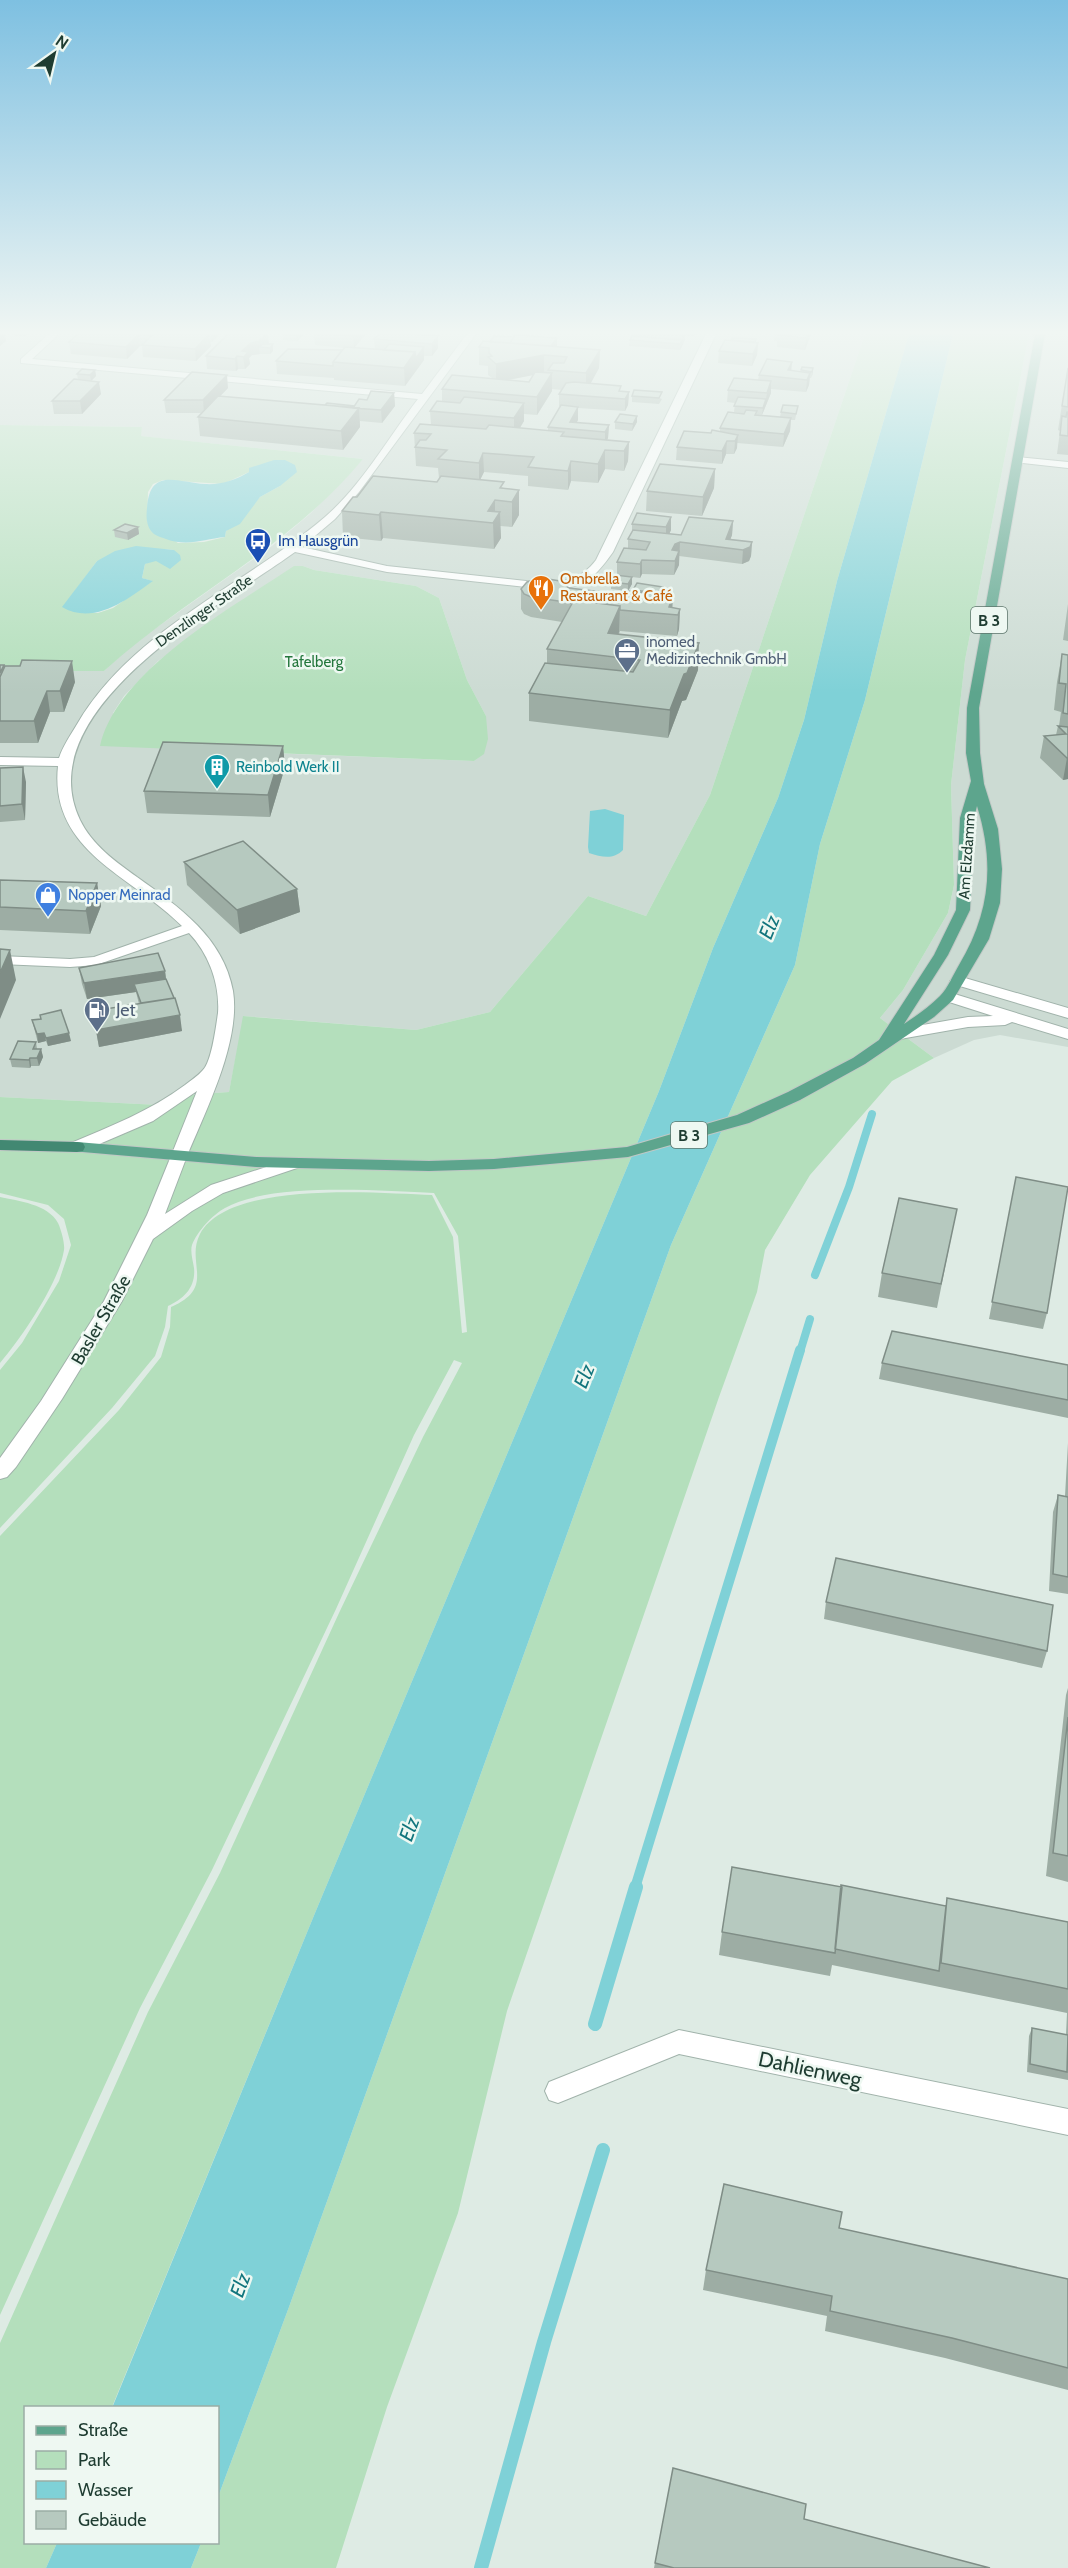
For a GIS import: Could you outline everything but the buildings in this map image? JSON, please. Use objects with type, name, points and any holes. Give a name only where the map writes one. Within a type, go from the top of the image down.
[{"type":"highway","name":"B 3","points":[[0,1145],[76,1147]]},
{"type":"main road","name":"Am Elzdamm","points":[[943,991],[958,981],[982,939],[993,903],[995,869],[991,829],[977,783],[973,753],[973,708],[1018,454]]},
{"type":"main road","name":"Am Elzdamm","points":[[918,990],[954,933],[963,910],[967,818],[977,783]]},
{"type":"main road","points":[[928,972],[943,991]]},
{"type":"main road","points":[[918,990],[943,991]]},
{"type":"main road","name":"B 3","points":[[884,1043],[918,990]]},
{"type":"main road","name":"B 3","points":[[76,1147],[294,1163],[429,1166],[515,1162],[628,1152],[743,1119],[795,1096],[852,1066],[929,1014],[943,991]]},
{"type":"street","name":"Denzlinger Straße","points":[[179,1156],[223,1033],[226,1003],[224,984],[210,949],[193,927],[174,909],[112,867],[82,838],[67,808],[63,777],[68,751],[96,705],[120,676],[181,625],[294,549],[333,515],[381,454]]},
{"type":"street","points":[[294,549],[387,569],[544,586],[564,586],[592,575],[607,552],[654,454]]},
{"type":"street","points":[[1017,460],[1068,465]]},
{"type":"street","points":[[0,761],[66,762]]},
{"type":"street","points":[[0,960],[70,963],[96,961],[193,927]]},
{"type":"street","points":[[958,981],[1068,1013]]},
{"type":"street","points":[[943,991],[1014,1019],[1068,1034]]},
{"type":"street","points":[[900,1034],[968,1023],[1014,1019]]},
{"type":"street","points":[[76,1147],[147,1116],[174,1101],[210,1073]]},
{"type":"street","name":"Basler Straße","points":[[0,1472],[24,1444],[82,1355],[127,1276],[166,1191],[179,1156]]},
{"type":"street","points":[[144,1237],[186,1207],[217,1189],[294,1163]]},
{"type":"street","name":"Dahlienweg","points":[[558,2091],[679,2042],[1068,2122]]},
{"type":"shaded area","points":[[313,454],[825,454],[710,795],[646,916],[588,896],[490,1012],[416,1030],[244,1016],[229,1092],[175,1096],[159,1105],[0,1097],[0,671],[104,671],[132,645],[272,546],[311,513],[363,459]],"holes":[[[303,566],[314,570],[416,586],[439,598],[467,680],[486,716],[483,754],[474,761],[162,749],[113,713],[124,696],[158,661],[251,595]]]},
{"type":"shaded area","points":[[1005,454],[1068,454],[1068,1047],[1000,1035],[974,1040],[934,1058],[880,1018],[903,990],[948,913],[954,885],[951,785],[965,660]]},
{"type":"green space","points":[[0,454],[313,454],[363,459],[304,519],[169,618],[104,671],[0,671]],"holes":[[[249,472],[280,486],[260,497],[226,531],[225,537],[204,542],[178,543],[147,522],[148,492],[153,484],[163,480],[223,484]],[[163,549],[174,550],[145,564],[142,578],[152,581],[113,608],[98,613],[81,613],[63,607],[97,561]]]},
{"type":"green space","points":[[825,454],[874,454],[837,581],[804,720],[778,798],[713,948],[659,1091],[315,1913],[112,2406],[24,2406],[24,2544],[57,2544],[46,2568],[0,2568],[0,2343],[148,2012],[220,1873],[339,1613],[423,1437],[462,1363],[454,1360],[414,1435],[336,1609],[212,1870],[140,2008],[0,2315],[0,1536],[119,1410],[161,1357],[170,1327],[171,1307],[185,1299],[193,1291],[196,1283],[196,1245],[200,1234],[216,1217],[241,1205],[272,1197],[343,1192],[432,1195],[453,1237],[462,1333],[467,1332],[458,1236],[434,1193],[356,1190],[297,1191],[269,1194],[225,1208],[210,1219],[194,1240],[191,1251],[194,1275],[191,1287],[184,1296],[168,1306],[165,1327],[155,1356],[112,1408],[0,1528],[0,1370],[22,1343],[59,1281],[71,1245],[64,1219],[48,1205],[0,1193],[0,1097],[159,1105],[175,1096],[229,1092],[243,1016],[416,1030],[490,1012],[588,896],[646,916],[710,795]]},
{"type":"green space","points":[[924,454],[1005,454],[965,660],[951,785],[954,885],[948,913],[903,990],[880,1018],[934,1058],[892,1081],[810,1175],[765,1250],[757,1292],[507,2011],[458,2213],[387,2407],[336,2568],[191,2568],[201,2544],[219,2544],[219,2494],[289,2307],[671,1245],[795,965],[820,844],[865,700]]},
{"type":"green space","name":"Tafelberg","points":[[294,566],[416,586],[439,598],[467,680],[486,716],[488,739],[484,754],[474,761],[100,746],[111,718],[129,691],[153,666],[210,621]]},
{"type":"green space","points":[[0,1197],[32,1204],[47,1211],[58,1223],[64,1247],[61,1263],[47,1293],[29,1325],[0,1363]]},
{"type":"water","name":"Elz","points":[[874,454],[924,454],[865,700],[820,844],[795,965],[671,1245],[289,2307],[219,2494],[219,2406],[113,2406],[315,1913],[659,1091],[713,948],[778,798],[804,720],[837,581]]},
{"type":"water","points":[[274,460],[285,460],[295,465],[297,472],[280,486],[260,497],[240,524],[226,531],[225,537],[182,542],[158,536],[149,528],[147,508],[149,495],[159,482],[175,480],[205,484],[223,483],[244,475],[249,472],[249,468]]},
{"type":"water","points":[[136,546],[174,550],[180,555],[181,560],[170,569],[156,561],[145,564],[142,578],[153,581],[110,608],[86,613],[74,612],[62,607],[97,561],[115,551]]},
{"type":"water","points":[[605,809],[624,815],[623,850],[611,856],[589,853],[588,847],[590,811]]},
{"type":"water","points":[[56,2544],[201,2544],[191,2568],[46,2568]]},
{"type":"waterway","points":[[815,1275],[849,1187],[872,1114]]},
{"type":"waterway","points":[[800,1352],[810,1319]]},
{"type":"waterway","points":[[635,1888],[800,1350]]},
{"type":"waterway","points":[[595,2024],[636,1887]]},
{"type":"waterway","points":[[481,2568],[544,2342],[603,2150]]},
{"type":"place","name":"Im Hausgrün","points":[[258,564]]},
{"type":"place","name":"Ombrella Restaurant & Café","points":[[541,611]]},
{"type":"place","name":"inomed Medizintechnik GmbH","points":[[627,674]]},
{"type":"place","name":"Reinbold Werk II","points":[[217,790]]},
{"type":"place","name":"Nopper Meinrad","points":[[48,918]]},
{"type":"place","name":"Jet","points":[[97,1033]]}]
